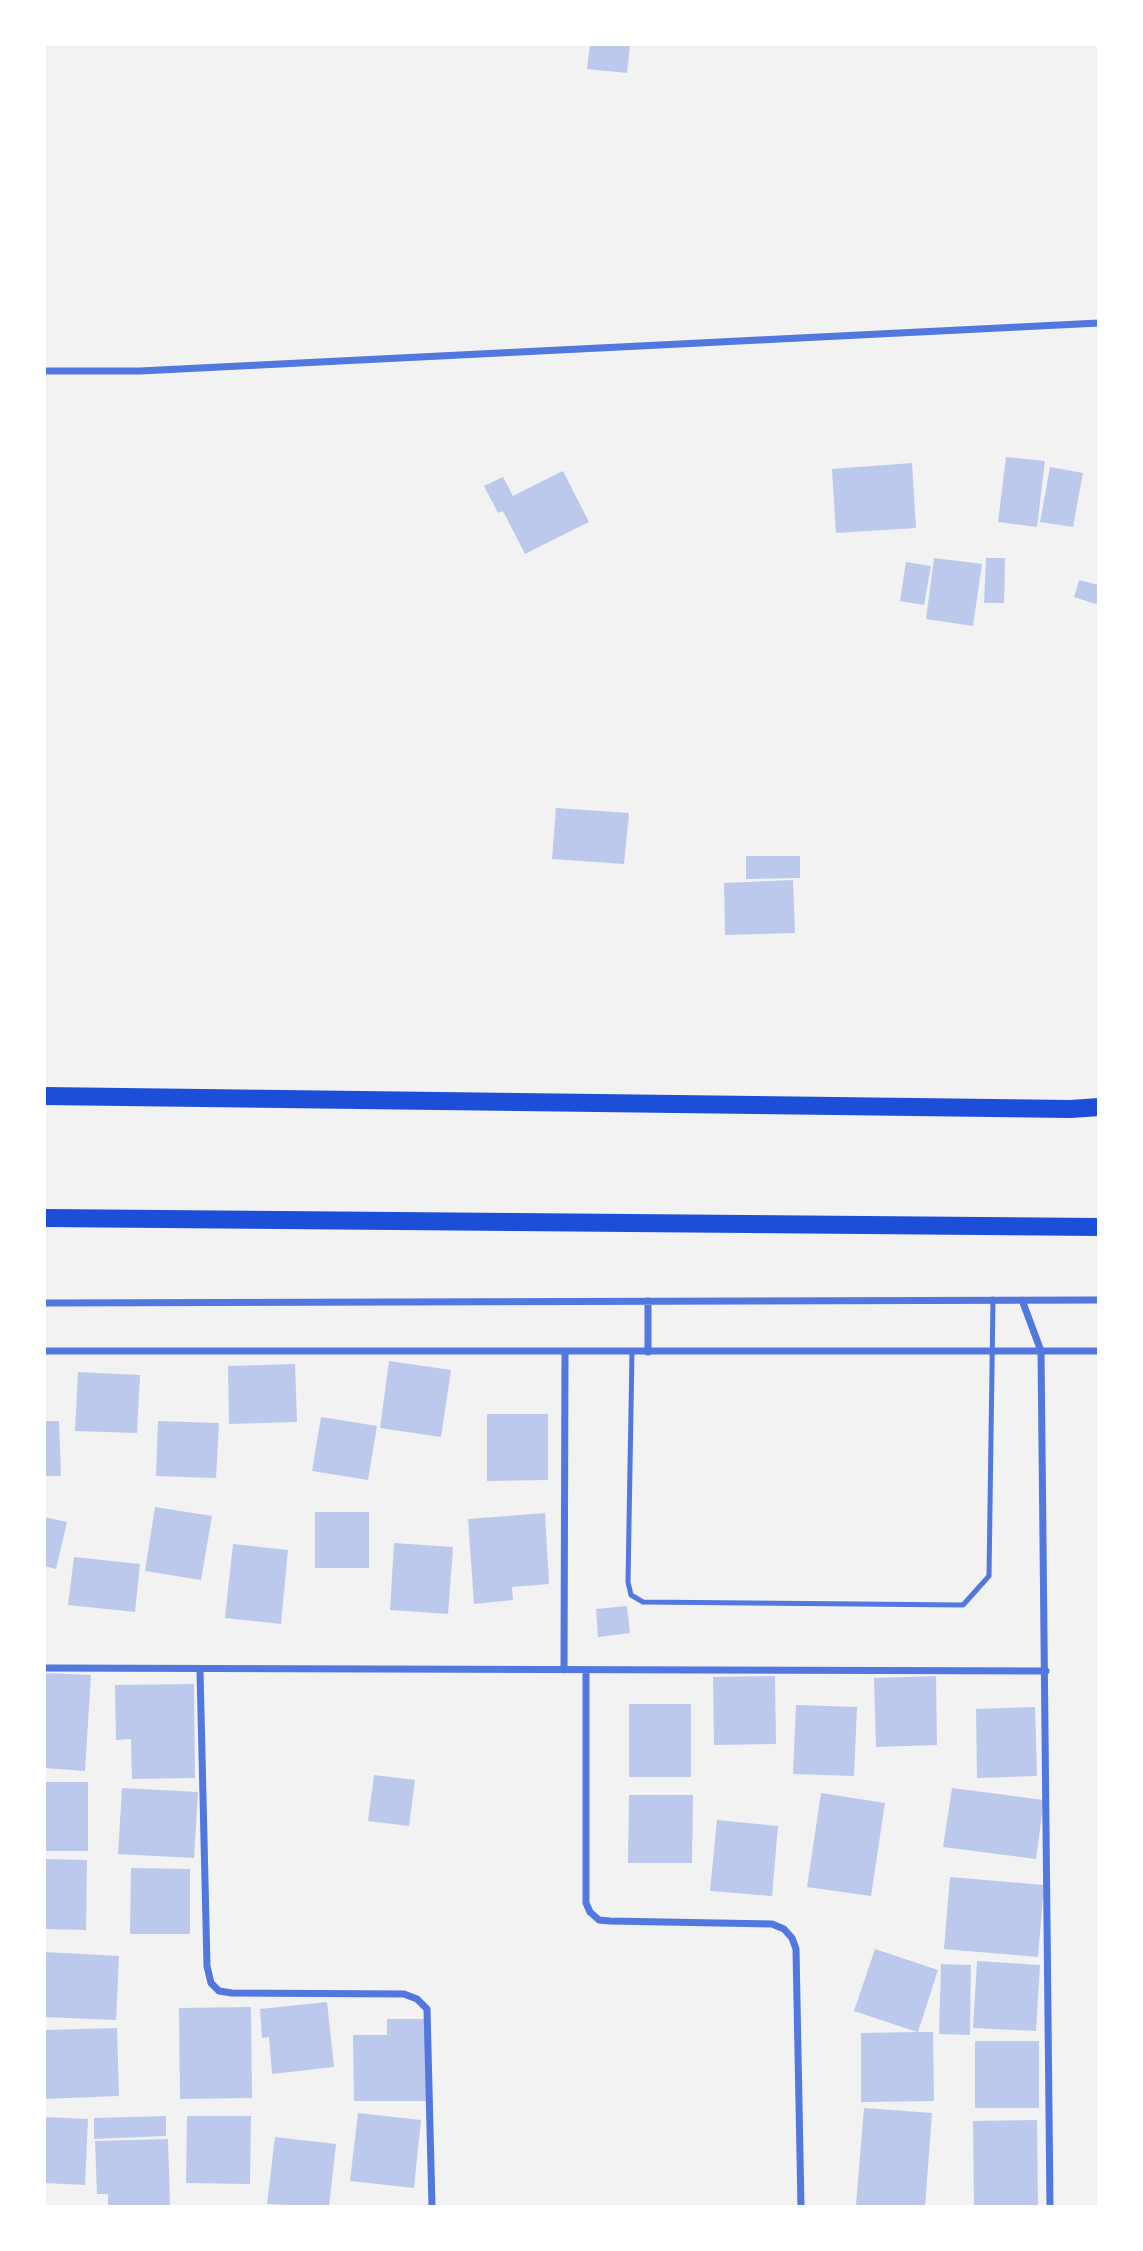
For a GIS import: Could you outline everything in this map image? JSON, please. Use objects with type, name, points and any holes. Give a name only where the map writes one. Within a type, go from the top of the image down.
[{"type":"main road","points":[[44,1096],[1071,1109],[1099,1107]]},
{"type":"main road","points":[[44,1217],[1099,1227]]},
{"type":"street","points":[[44,371],[154,370],[1099,323]]},
{"type":"street","points":[[1022,1300],[1041,1351],[1051,2207]]},
{"type":"street","points":[[44,1303],[1099,1300]]},
{"type":"street","points":[[648,1301],[648,1352]]},
{"type":"street","points":[[44,1351],[1099,1351]]},
{"type":"street","points":[[564,1670],[565,1352]]},
{"type":"street","points":[[44,1668],[1046,1671]]},
{"type":"street","points":[[200,1670],[207,1966],[211,1983],[219,1991],[232,1993],[404,1994],[418,1999],[428,2009],[432,2207]]},
{"type":"street","points":[[586,1670],[586,1903],[590,1912],[599,1920],[610,1921],[772,1924],[784,1929],[792,1938],[796,1949],[801,2207]]},
{"type":"lane","points":[[632,1352],[628,1582],[631,1595],[643,1602],[963,1605],[989,1576],[993,1299]]},
{"type":"building","points":[[590,44],[630,45],[627,73],[587,69]]},
{"type":"building","points":[[1006,457],[1045,461],[1037,527],[998,522]]},
{"type":"building","points":[[912,463],[916,528],[836,533],[832,469]]},
{"type":"building","points":[[1050,467],[1083,473],[1073,527],[1040,522]]},
{"type":"building","points":[[563,471],[589,522],[525,554],[503,511],[498,513],[484,486],[503,477],[513,496]]},
{"type":"building","points":[[934,558],[982,564],[973,626],[926,619]]},
{"type":"building","points":[[986,558],[1005,558],[1004,603],[984,603]]},
{"type":"building","points":[[906,562],[931,566],[924,605],[900,601]]},
{"type":"building","points":[[1079,580],[1099,585],[1099,605],[1074,597]]},
{"type":"building","points":[[556,808],[629,813],[624,864],[552,859]]},
{"type":"building","points":[[746,856],[800,856],[800,878],[746,879]]},
{"type":"building","points":[[793,880],[795,933],[725,935],[724,883]]},
{"type":"building","points":[[389,1361],[451,1370],[441,1437],[380,1428]]},
{"type":"building","points":[[295,1364],[297,1422],[229,1424],[228,1366]]},
{"type":"building","points":[[78,1372],[140,1375],[137,1433],[75,1431]]},
{"type":"building","points":[[487,1414],[548,1414],[548,1480],[487,1481]]},
{"type":"building","points":[[321,1417],[377,1426],[368,1480],[312,1471]]},
{"type":"building","points":[[44,1421],[59,1421],[61,1476],[44,1476]]},
{"type":"building","points":[[158,1421],[219,1423],[216,1478],[156,1476]]},
{"type":"building","points":[[155,1507],[212,1516],[201,1580],[145,1571]]},
{"type":"building","points":[[315,1512],[369,1512],[369,1568],[315,1568]]},
{"type":"building","points":[[545,1513],[549,1584],[512,1587],[513,1600],[474,1604],[468,1519]]},
{"type":"building","points":[[44,1517],[67,1522],[56,1569],[44,1566]]},
{"type":"building","points":[[394,1543],[453,1547],[448,1614],[390,1610]]},
{"type":"building","points":[[233,1544],[288,1550],[281,1624],[225,1618]]},
{"type":"building","points":[[74,1557],[140,1564],[135,1612],[68,1605]]},
{"type":"building","points":[[627,1606],[630,1633],[598,1637],[596,1609]]},
{"type":"building","points":[[44,1673],[91,1675],[85,1771],[44,1768]]},
{"type":"building","points":[[775,1676],[776,1744],[714,1745],[713,1677]]},
{"type":"building","points":[[936,1676],[937,1745],[876,1747],[874,1678]]},
{"type":"building","points":[[194,1684],[195,1778],[132,1779],[131,1739],[116,1740],[115,1685]]},
{"type":"building","points":[[629,1704],[691,1704],[691,1777],[629,1777]]},
{"type":"building","points":[[796,1705],[857,1707],[854,1776],[793,1774]]},
{"type":"building","points":[[1035,1707],[1037,1776],[977,1778],[976,1709]]},
{"type":"building","points":[[374,1775],[415,1780],[409,1826],[368,1821]]},
{"type":"building","points":[[44,1782],[88,1782],[88,1851],[44,1851]]},
{"type":"building","points":[[122,1788],[198,1792],[194,1858],[118,1854]]},
{"type":"building","points":[[952,1788],[1044,1800],[1036,1859],[943,1847]]},
{"type":"building","points":[[821,1793],[885,1803],[871,1896],[807,1887]]},
{"type":"building","points":[[629,1795],[693,1795],[692,1863],[628,1863]]},
{"type":"building","points":[[717,1820],[778,1826],[772,1896],[710,1891]]},
{"type":"building","points":[[44,1859],[87,1860],[86,1930],[44,1929]]},
{"type":"building","points":[[131,1868],[190,1869],[190,1934],[130,1934]]},
{"type":"building","points":[[950,1877],[1044,1885],[1038,1957],[944,1949]]},
{"type":"building","points":[[875,1949],[938,1970],[918,2032],[933,2032],[934,2101],[861,2102],[861,2033],[917,2032],[854,2011]]},
{"type":"building","points":[[44,1952],[119,1956],[116,2020],[44,2017]]},
{"type":"building","points":[[977,1961],[1040,1965],[1036,2031],[973,2028]]},
{"type":"building","points":[[941,1964],[971,1965],[970,2035],[939,2034]]},
{"type":"building","points":[[327,2002],[334,2067],[272,2074],[269,2037],[262,2038],[260,2009]]},
{"type":"building","points":[[251,2007],[252,2098],[180,2099],[179,2008]]},
{"type":"building","points":[[387,2019],[426,2019],[426,2101],[354,2101],[353,2035],[387,2035]]},
{"type":"building","points":[[117,2028],[119,2096],[44,2099],[44,2030]]},
{"type":"building","points":[[975,2041],[1039,2041],[1039,2108],[975,2108]]},
{"type":"building","points":[[864,2108],[932,2113],[925,2207],[856,2205]]},
{"type":"building","points":[[358,2113],[421,2120],[414,2188],[350,2181]]},
{"type":"building","points":[[166,2116],[166,2136],[94,2139],[94,2118]]},
{"type":"building","points":[[187,2116],[251,2116],[250,2184],[186,2183]]},
{"type":"building","points":[[44,2117],[88,2119],[85,2185],[44,2183]]},
{"type":"building","points":[[1037,2120],[1038,2207],[974,2207],[973,2121]]},
{"type":"building","points":[[275,2137],[336,2144],[329,2207],[267,2204]]},
{"type":"building","points":[[168,2139],[170,2206],[108,2207],[108,2194],[97,2194],[95,2141]]}]
